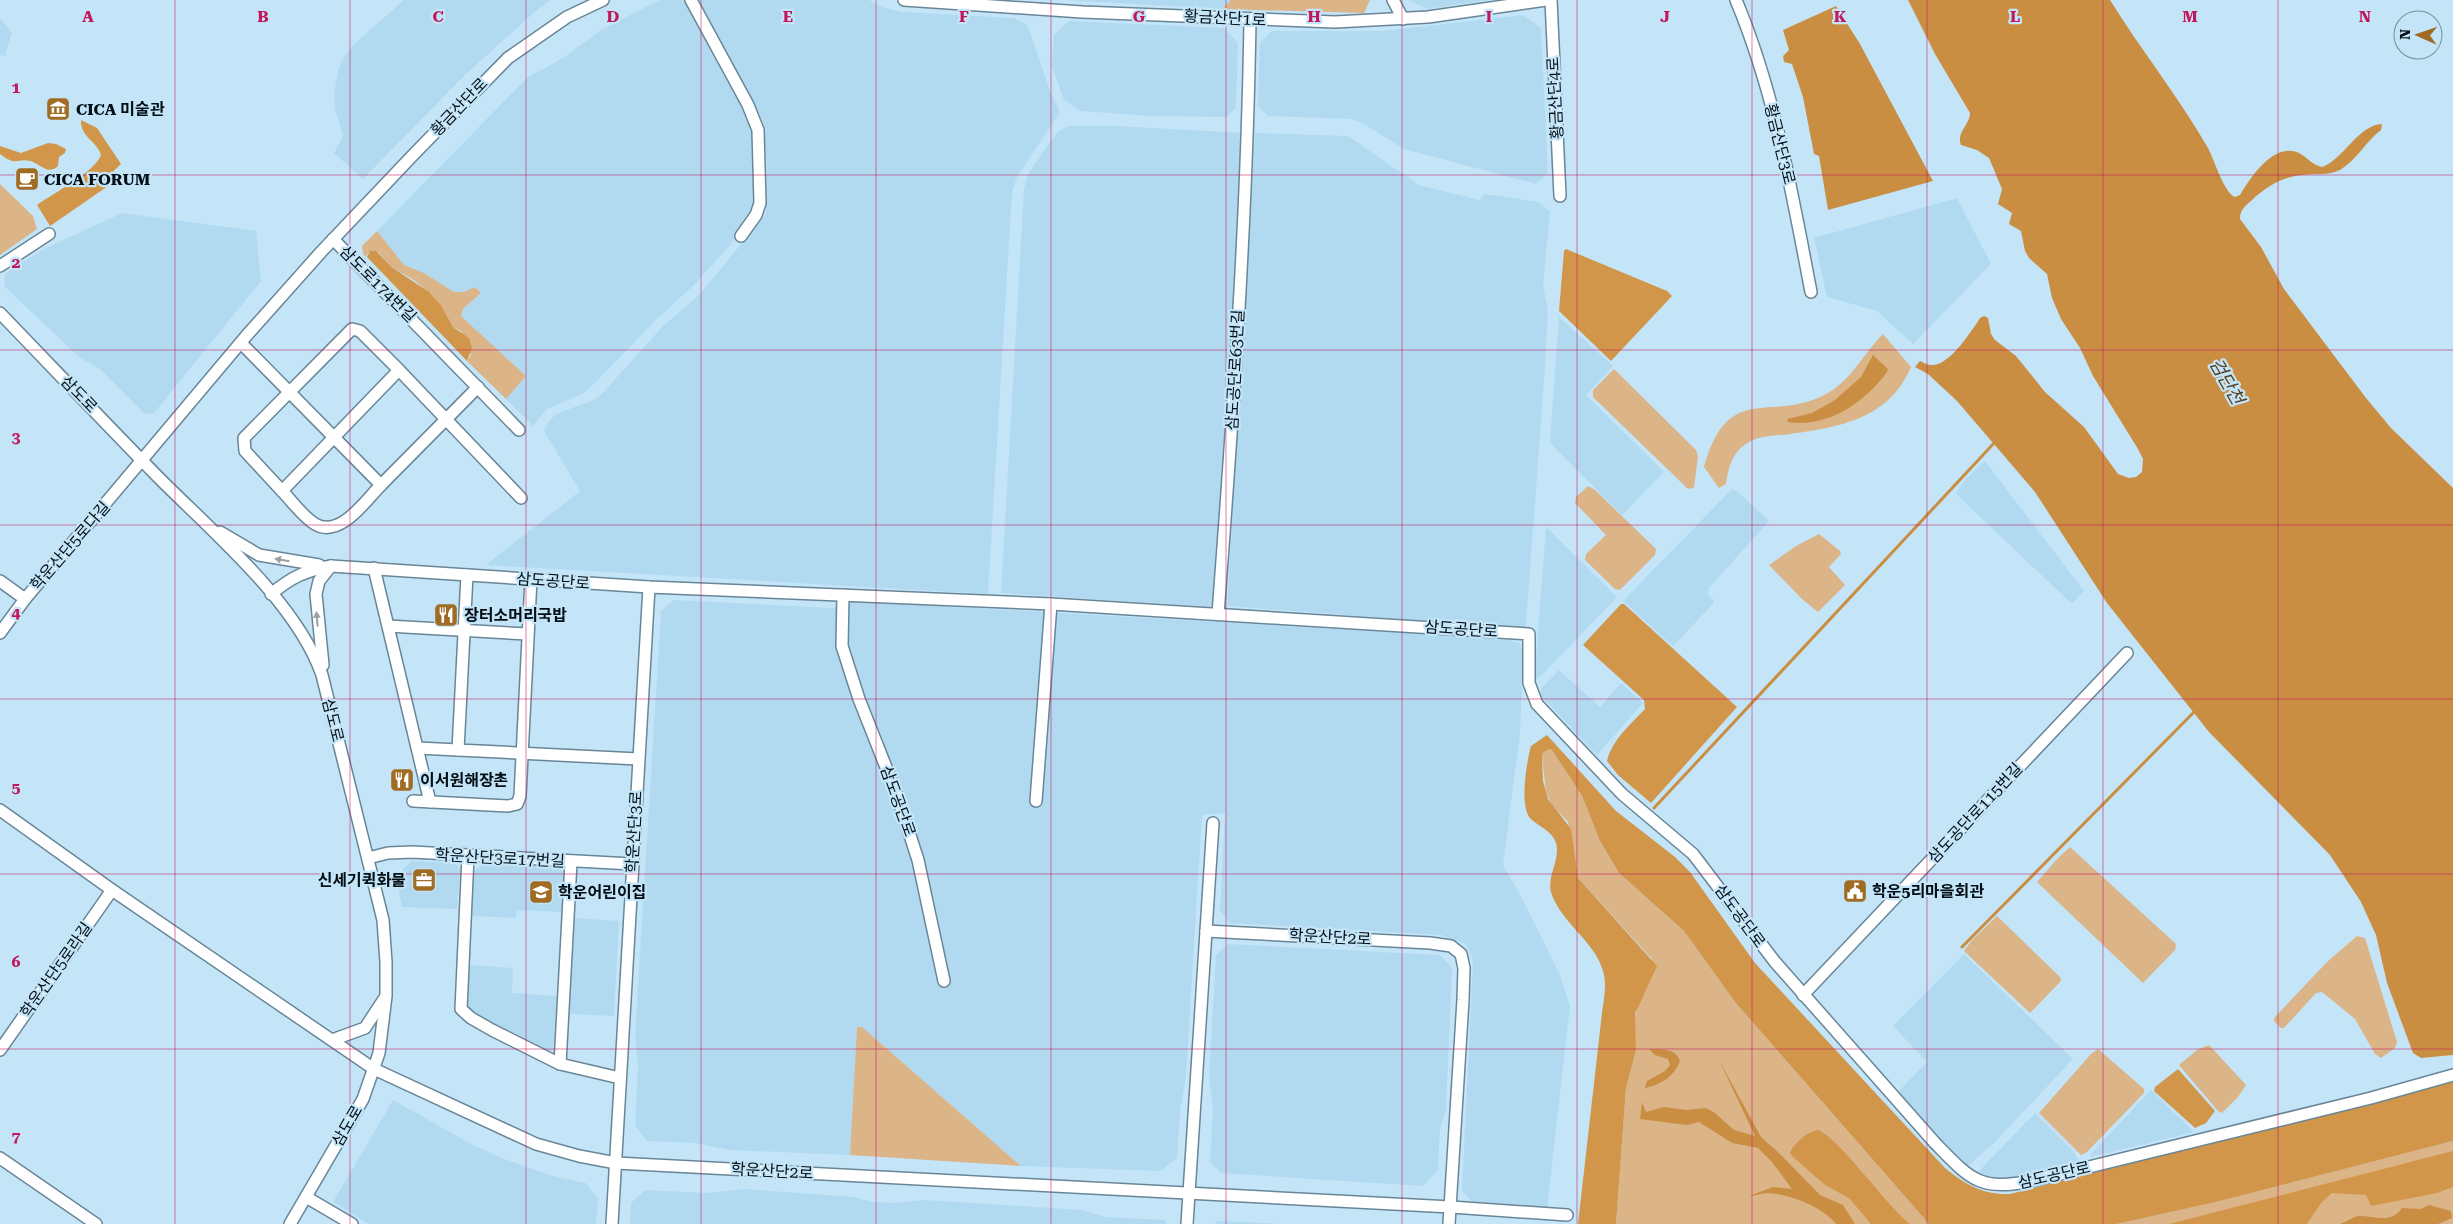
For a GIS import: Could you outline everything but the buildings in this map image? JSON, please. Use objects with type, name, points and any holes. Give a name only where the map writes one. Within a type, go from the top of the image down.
[{"type":"street","name":"황금산단로","points":[[333,239],[508,58],[567,17],[603,0]]},
{"type":"street","points":[[691,0],[748,105],[758,130],[760,203],[756,215],[741,236]]},
{"type":"street","name":"황금산단1로","points":[[904,0],[1042,4],[1250,20],[1335,22],[1403,20],[1495,9],[1546,0]]},
{"type":"street","points":[[1393,0],[1403,20]]},
{"type":"street","name":"황금산단4로","points":[[1551,0],[1560,196]]},
{"type":"street","name":"황금산단3로","points":[[1736,0],[1760,66],[1782,145],[1811,292]]},
{"type":"street","name":"삼도공단로63번길","points":[[1218,614],[1234,406],[1249,125],[1250,20]]},
{"type":"street","points":[[0,266],[50,234]]},
{"type":"street","name":"삼도로174번길","points":[[143,461],[240,343],[333,239],[519,430]]},
{"type":"street","name":"삼도로","points":[[0,313],[143,461],[206,523],[272,594],[295,622],[316,659],[329,702],[382,920],[386,962],[386,996],[381,1038],[374,1069],[363,1099],[290,1224]]},
{"type":"street","points":[[478,387],[445,418],[342,523],[330,528],[313,523],[245,451],[243,442],[247,434],[352,328],[360,331],[399,370],[445,418],[521,498]]},
{"type":"street","points":[[240,343],[381,485]]},
{"type":"street","points":[[282,491],[399,370]]},
{"type":"street","name":"학운산단5로다길","points":[[0,633],[25,599],[143,461]]},
{"type":"street","points":[[206,523],[259,555],[331,566],[319,581],[315,600],[329,702]]},
{"type":"street","name":"삼도공단로","points":[[272,594],[292,578],[306,571],[331,566],[649,587],[1051,604],[1529,634],[1529,683],[1537,704],[1622,794],[1693,854],[1762,947],[1803,995],[1959,1168],[1974,1179],[1992,1185],[2032,1181],[2363,1100],[2453,1075]]},
{"type":"street","points":[[374,568],[430,802]]},
{"type":"street","points":[[458,750],[467,575]]},
{"type":"street","points":[[413,801],[508,806],[517,804],[520,796],[531,579]]},
{"type":"street","points":[[0,581],[25,599]]},
{"type":"street","name":"학운산단3로","points":[[612,1224],[649,587]]},
{"type":"street","name":"삼도공단로","points":[[843,595],[842,646],[859,699],[897,795],[918,860],[944,981]]},
{"type":"street","points":[[1036,801],[1051,604]]},
{"type":"street","points":[[388,626],[527,634]]},
{"type":"street","name":"삼도공단로115번길","points":[[1803,995],[2127,653]]},
{"type":"street","points":[[418,748],[638,759]]},
{"type":"street","name":"학운산단2로","points":[[0,810],[112,890],[374,1069],[536,1144],[579,1156],[616,1163],[1451,1207],[1567,1216]]},
{"type":"street","points":[[1187,1224],[1213,823]]},
{"type":"street","name":"학운산단3로17번길","points":[[368,858],[399,852],[632,864]]},
{"type":"street","points":[[468,856],[462,1009],[471,1018],[492,1030],[560,1064],[620,1078]]},
{"type":"street","points":[[560,1064],[570,862]]},
{"type":"street","name":"학운산단5로라길","points":[[0,1050],[112,890]]},
{"type":"street","name":"학운산단2로","points":[[1206,931],[1430,943],[1443,944],[1457,950],[1463,960],[1463,1000],[1451,1207]]},
{"type":"street","points":[[332,1040],[365,1028],[386,996]]},
{"type":"street","points":[[0,1158],[96,1224]]},
{"type":"street","points":[[306,1197],[352,1224]]},
{"type":"street","points":[[1449,1224],[1451,1207]]},
{"type":"shaded area","points":[[404,0],[551,0],[538,9],[466,74],[363,179],[334,153],[343,136],[335,109],[334,94],[338,71],[341,62],[353,45]]},
{"type":"shaded area","points":[[660,0],[684,0],[751,126],[753,137],[754,205],[731,244],[696,283],[654,322],[584,393],[547,409],[533,426],[506,399],[526,376],[461,316],[463,309],[481,293],[475,287],[464,292],[454,292],[424,273],[404,265],[377,231],[527,78],[563,58],[601,30]]},
{"type":"shaded area","points":[[699,0],[869,0],[885,8],[902,12],[1014,18],[1026,24],[1029,29],[1050,91],[1060,112],[1017,177],[1012,192],[988,594],[486,565],[580,491],[544,431],[549,421],[556,414],[596,399],[602,394],[661,328],[699,295],[766,214],[767,161],[763,121]]},
{"type":"shaded area","points":[[1065,0],[1231,0],[1222,9]]},
{"type":"shaded area","points":[[1231,0],[1370,0],[1364,13],[1222,9]]},
{"type":"shaded area","points":[[1409,0],[1490,0],[1426,9]]},
{"type":"shaded area","points":[[1523,15],[1541,28],[1548,173],[1536,184],[1404,149],[1364,124],[1352,119],[1268,116],[1258,106],[1260,43],[1272,31],[1384,31]]},
{"type":"shaded area","points":[[0,19],[12,32],[5,56],[0,55]]},
{"type":"shaded area","points":[[1069,21],[1224,28],[1238,43],[1236,108],[1226,117],[1151,116],[1081,111],[1064,100],[1052,66],[1054,35]]},
{"type":"shaded area","points":[[81,120],[97,128],[121,164],[105,179],[111,184],[50,226],[37,205],[91,168],[101,155],[83,131]]},
{"type":"shaded area","points":[[1068,126],[1118,126],[1244,133],[1213,607],[1001,593],[1024,189],[1028,174],[1049,143],[1058,132]]},
{"type":"shaded area","points":[[1255,133],[1348,136],[1419,185],[1480,200],[1484,194],[1539,202],[1550,212],[1543,286],[1548,310],[1545,366],[1526,625],[1524,628],[1227,606]]},
{"type":"shaded area","points":[[48,143],[56,144],[66,149],[65,153],[59,157],[58,166],[50,170],[34,162],[25,160],[13,161],[0,154],[0,146],[21,153]]},
{"type":"shaded area","points":[[0,184],[33,216],[37,229],[0,255]]},
{"type":"shaded area","points":[[1957,198],[1991,264],[1913,344],[1877,311],[1827,297],[1814,238]]},
{"type":"shaded area","points":[[122,213],[256,231],[261,281],[154,413],[145,414],[100,369],[80,358],[4,286],[5,274],[23,262],[46,248]]},
{"type":"shaded area","points":[[377,231],[404,265],[424,273],[454,292],[464,292],[475,287],[481,293],[463,309],[461,316],[526,376],[506,399],[467,361],[471,355],[461,331],[453,327],[434,297],[414,280],[393,268],[378,252],[368,253],[366,257],[363,254],[362,246]]},
{"type":"shaded area","points":[[1566,249],[1667,291],[1672,296],[1611,361],[1559,311],[1564,251]]},
{"type":"shaded area","points":[[370,251],[376,251],[393,268],[429,292],[440,304],[453,327],[469,338],[472,348],[467,361],[367,257]]},
{"type":"shaded area","points":[[1559,317],[1613,366],[1586,395],[1664,472],[1622,515],[1550,443]]},
{"type":"shaded area","points":[[1883,334],[1911,367],[1902,385],[1890,398],[1876,409],[1844,423],[1827,428],[1764,437],[1749,442],[1735,455],[1730,465],[1726,484],[1719,488],[1704,467],[1714,440],[1726,422],[1739,413],[1754,409],[1789,406],[1808,402],[1828,393],[1844,381]]},
{"type":"shaded area","points":[[1614,369],[1696,450],[1698,457],[1694,487],[1691,489],[1687,488],[1593,397],[1593,390]]},
{"type":"shaded area","points":[[1985,461],[2084,591],[2072,604],[1956,494],[1963,482]]},
{"type":"shaded area","points":[[1588,486],[1595,490],[1656,549],[1655,555],[1620,590],[1615,589],[1585,560],[1586,554],[1606,535],[1575,503],[1576,497]]},
{"type":"shaded area","points":[[1732,489],[1737,491],[1769,521],[1709,588],[1708,594],[1714,601],[1713,604],[1673,646],[1623,601]]},
{"type":"shaded area","points":[[1546,527],[1617,597],[1536,679],[1536,658]]},
{"type":"shaded area","points":[[1819,534],[1840,551],[1841,554],[1829,567],[1845,585],[1818,612],[1802,599],[1769,565],[1796,546]]},
{"type":"shaded area","points":[[673,600],[833,608],[853,601],[1404,633],[1508,640],[1520,643],[1523,654],[1520,733],[1503,865],[1522,898],[1560,975],[1570,1006],[1547,1208],[1473,1202],[1462,1191],[1473,963],[1472,956],[1465,944],[1441,935],[1230,923],[1220,911],[1225,813],[1202,815],[1186,1076],[1180,1112],[1177,1158],[1161,1171],[1021,1166],[862,1027],[857,1027],[850,1155],[730,1150],[695,1143],[647,1141],[635,1126],[638,1065],[635,1035],[661,611]]},
{"type":"shaded area","points":[[1621,604],[1624,604],[1737,707],[1651,803],[1618,775],[1607,761],[1609,753],[1618,739],[1645,709],[1644,700],[1583,645]]},
{"type":"shaded area","points":[[1559,670],[1600,707],[1621,683],[1643,703],[1597,755],[1541,696],[1541,689]]},
{"type":"shaded area","points":[[1547,735],[1616,811],[1675,857],[1690,872],[1755,963],[1945,1168],[1975,1188],[1991,1193],[2010,1194],[2453,1081],[2453,1141],[2216,1202],[2117,1224],[1929,1224],[1735,1002],[1684,931],[1619,873],[1600,841],[1582,796],[1552,750],[1549,749],[1543,753],[1542,757],[1543,781],[1548,799],[1571,829],[1578,878],[1657,966],[1635,1014],[1636,1050],[1626,1088],[1616,1224],[1578,1224],[1605,981],[1599,961],[1593,951],[1563,915],[1552,895],[1550,882],[1556,856],[1556,843],[1549,833],[1532,820],[1525,806],[1525,784],[1531,746]]},
{"type":"shaded area","points":[[1549,749],[1552,750],[1582,796],[1600,841],[1619,873],[1684,931],[1735,1002],[1929,1224],[1616,1224],[1626,1088],[1636,1050],[1634,1020],[1652,959],[1578,878],[1568,822],[1552,805],[1546,792],[1542,757],[1543,753]]},
{"type":"shaded area","points":[[2070,847],[2176,944],[2175,950],[2143,983],[2037,882]]},
{"type":"shaded area","points":[[411,861],[455,863],[460,870],[457,909],[402,907],[396,876]]},
{"type":"shaded area","points":[[483,864],[560,867],[565,875],[563,912],[517,910],[516,918],[471,916],[474,871]]},
{"type":"shaded area","points":[[1997,916],[2060,977],[2061,981],[2030,1013],[1964,951],[1972,940]]},
{"type":"shaded area","points":[[575,918],[619,921],[614,1016],[569,1014]]},
{"type":"shaded area","points":[[2357,936],[2365,938],[2397,1042],[2395,1048],[2381,1058],[2375,1054],[2355,1019],[2322,992],[2316,993],[2284,1028],[2281,1028],[2274,1021],[2274,1018],[2327,962]]},
{"type":"shaded area","points":[[1228,944],[1440,955],[1452,968],[1446,1109],[1440,1129],[1438,1170],[1423,1186],[1221,1173],[1210,1162],[1213,1106],[1209,1076],[1216,955]]},
{"type":"shaded area","points":[[1964,954],[2073,1059],[1995,1142],[1967,1167],[1896,1094],[1927,1062],[1893,1026]]},
{"type":"shaded area","points":[[468,965],[513,968],[512,993],[557,996],[553,1049],[547,1053],[468,1009]]},
{"type":"shaded area","points":[[857,1027],[862,1027],[1021,1166],[850,1155]]},
{"type":"shaded area","points":[[2209,1045],[2246,1085],[2238,1097],[2222,1113],[2218,1111],[2179,1065],[2197,1050]]},
{"type":"shaded area","points":[[2098,1049],[2144,1089],[2144,1093],[2087,1152],[2081,1155],[2039,1113],[2091,1054]]},
{"type":"shaded area","points":[[2178,1069],[2215,1111],[2206,1123],[2195,1128],[2154,1091],[2155,1087]]},
{"type":"shaded area","points":[[2151,1090],[2194,1132],[2091,1157],[2090,1155]]},
{"type":"shaded area","points":[[393,1100],[471,1144],[504,1159],[556,1177],[586,1183],[598,1199],[596,1224],[369,1224],[333,1202]]},
{"type":"shaded area","points":[[2035,1113],[2073,1151],[2081,1164],[2008,1180],[1988,1178],[1976,1174]]},
{"type":"shaded area","points":[[1818,1130],[1838,1145],[1910,1224],[1871,1224],[1849,1198],[1825,1185],[1793,1157],[1790,1153],[1798,1142],[1806,1135]]},
{"type":"shaded area","points":[[2453,1141],[2453,1224],[2117,1224],[2216,1202]]},
{"type":"shaded area","points":[[2453,1151],[2453,1187],[2437,1193],[2371,1206],[2366,1195],[2332,1193],[2321,1203],[2307,1224],[2169,1224]]},
{"type":"shaded area","points":[[744,1189],[853,1197],[872,1202],[896,1203],[925,1200],[1082,1210],[1105,1217],[1164,1220],[1167,1224],[630,1224],[631,1203],[645,1190],[707,1193]]},
{"type":"shaded area","points":[[1218,1221],[1281,1224],[1214,1224]]},
{"type":"water","name":"검단천","points":[[1908,0],[2110,0],[2196,129],[2208,148],[2223,183],[2235,197],[2240,195],[2256,171],[2264,163],[2281,152],[2299,153],[2315,165],[2322,167],[2330,163],[2366,130],[2382,124],[2381,130],[2346,166],[2335,172],[2295,176],[2275,183],[2245,206],[2240,219],[2261,247],[2284,289],[2366,398],[2391,428],[2453,488],[2453,1055],[2421,1058],[2413,1053],[2387,983],[2376,935],[2361,902],[2330,855],[2209,732],[2107,603],[2035,492],[1957,401],[1928,374],[1915,367],[1920,361],[1931,365],[1945,360],[1959,347],[1980,318],[1984,316],[1988,318],[1991,334],[1995,340],[2016,356],[2045,392],[2084,427],[2118,474],[2129,478],[2136,477],[2142,472],[2143,459],[2138,449],[2093,376],[2080,348],[2061,319],[2052,298],[2047,274],[2029,258],[2025,251],[2021,231],[2009,224],[2012,213],[1998,204],[2002,189],[1989,158],[1977,150],[1961,145],[1960,136],[1970,113],[1935,54]]},
{"type":"water","points":[[1836,6],[1860,44],[1933,181],[1828,210],[1819,156],[1814,154],[1803,97],[1792,64],[1784,62],[1783,56],[1789,50],[1783,30]]},
{"type":"water","points":[[1873,355],[1888,369],[1887,372],[1856,403],[1831,417],[1817,421],[1803,423],[1788,422],[1787,419],[1812,413],[1835,400],[1861,377]]},
{"type":"water","points":[[1649,1049],[1671,1051],[1675,1053],[1680,1061],[1670,1076],[1656,1085],[1645,1088],[1647,1081],[1665,1071],[1670,1065],[1668,1059],[1655,1055]]},
{"type":"water","points":[[1719,1060],[1761,1137],[1820,1195],[1843,1205],[1855,1224],[1836,1224],[1815,1207],[1786,1196],[1768,1193],[1749,1196],[1773,1187],[1792,1189],[1772,1162],[1758,1148],[1732,1143],[1699,1122],[1687,1125],[1640,1119],[1642,1102],[1646,1112],[1664,1107],[1686,1110],[1706,1108],[1715,1113],[1734,1130],[1755,1136]]},
{"type":"water","points":[[2429,1205],[2451,1211],[2452,1218],[2438,1224],[2340,1224],[2359,1216],[2388,1218],[2398,1213],[2402,1208],[2421,1209]]},
{"type":"waterway","points":[[1654,808],[1996,441]]},
{"type":"waterway","points":[[1962,947],[2197,709]]},
{"type":"place","name":"CICA 미술관","points":[[58,109]]},
{"type":"place","name":"CICA FORUM","points":[[27,179]]},
{"type":"place","name":"장터소머리국밥","points":[[446,615]]},
{"type":"place","name":"이서원해장촌","points":[[402,780]]},
{"type":"place","name":"신세기퀵화물","points":[[424,880]]},
{"type":"place","name":"학운5리마을회관","points":[[1855,891]]},
{"type":"place","name":"학운어린이집","points":[[541,892]]}]
